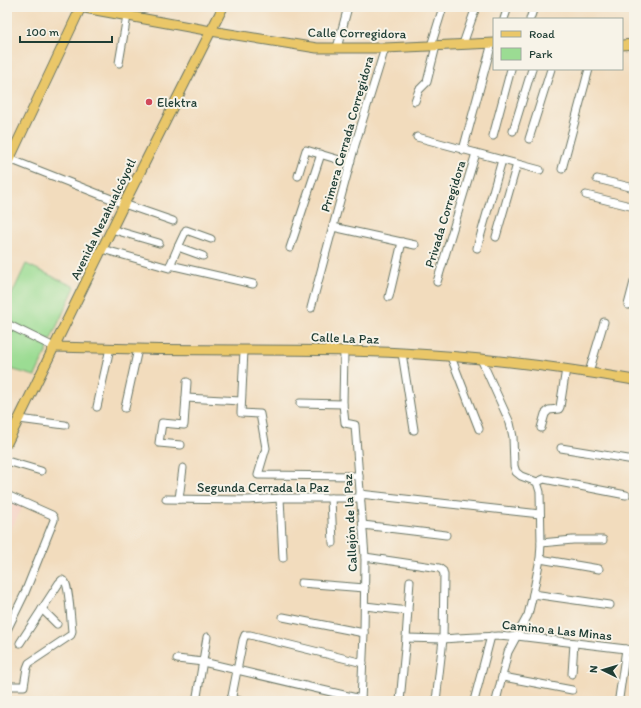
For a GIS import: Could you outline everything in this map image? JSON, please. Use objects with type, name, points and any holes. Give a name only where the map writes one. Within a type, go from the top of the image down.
[{"type":"main road","name":"Calle Corregidora","points":[[80,7],[211,31],[317,48],[385,48],[493,43]]},
{"type":"main road","points":[[8,160],[80,7]]},
{"type":"main road","name":"Avenida Nezahualcóyotl","points":[[7,443],[111,229],[223,7]]},
{"type":"main road","points":[[623,44],[634,44]]},
{"type":"main road","name":"Calle La Paz","points":[[54,347],[299,350],[402,353],[566,369],[634,380]]},
{"type":"street","points":[[337,48],[348,7]]},
{"type":"street","points":[[416,101],[419,90],[427,82],[443,7]]},
{"type":"street","points":[[463,44],[476,7]]},
{"type":"street","points":[[504,18],[508,7]]},
{"type":"street","points":[[530,18],[534,7]]},
{"type":"street","points":[[118,63],[127,16]]},
{"type":"street","points":[[463,150],[493,43]]},
{"type":"street","name":"Primera Cerrada Corregidora","points":[[311,308],[350,163],[385,48]]},
{"type":"street","points":[[493,136],[511,70]]},
{"type":"street","points":[[513,131],[532,70]]},
{"type":"street","points":[[529,139],[550,70]]},
{"type":"street","points":[[562,169],[589,70]]},
{"type":"street","points":[[417,137],[540,170]]},
{"type":"street","points":[[298,176],[306,150],[350,163]]},
{"type":"street","name":"Privada Corregidora","points":[[437,282],[476,153]]},
{"type":"street","points":[[290,248],[321,154]]},
{"type":"street","points":[[8,160],[124,204],[174,221]]},
{"type":"street","points":[[477,248],[502,160]]},
{"type":"street","points":[[496,237],[517,164]]},
{"type":"street","points":[[597,179],[634,188]]},
{"type":"street","points":[[586,195],[634,208]]},
{"type":"street","name":"Primera Cerrada Corregidora","points":[[333,227],[415,245]]},
{"type":"street","points":[[111,229],[159,243]]},
{"type":"street","points":[[102,249],[169,268],[186,230],[211,239]]},
{"type":"street","points":[[389,297],[402,242]]},
{"type":"street","points":[[178,247],[203,256]]},
{"type":"street","points":[[170,265],[253,284]]},
{"type":"street","points":[[628,306],[634,282]]},
{"type":"street","points":[[589,372],[604,322]]},
{"type":"street","points":[[7,324],[54,347]]},
{"type":"street","points":[[97,407],[110,348]]},
{"type":"street","points":[[125,408],[138,349]]},
{"type":"street","points":[[244,350],[241,414],[260,414],[266,448],[258,475],[359,476]]},
{"type":"street","name":"Callejón de la Paz","points":[[344,351],[343,404],[345,423],[355,425],[365,557],[365,606],[361,700]]},
{"type":"street","points":[[402,353],[414,430]]},
{"type":"street","points":[[451,357],[479,429]]},
{"type":"street","points":[[481,360],[510,423],[513,437],[514,466],[516,472],[521,476],[537,482],[544,479],[626,495]]},
{"type":"street","points":[[541,428],[545,414],[549,410],[558,409],[560,407],[566,369]]},
{"type":"street","points":[[181,445],[159,443],[162,423],[184,425],[187,382]]},
{"type":"street","points":[[186,398],[241,401]]},
{"type":"street","points":[[300,403],[343,404]]},
{"type":"street","points":[[19,419],[65,425]]},
{"type":"street","points":[[561,448],[634,460]]},
{"type":"street","points":[[7,461],[41,471]]},
{"type":"street","points":[[179,499],[183,468]]},
{"type":"street","points":[[496,701],[513,636],[528,615],[540,559],[540,492],[537,482]]},
{"type":"street","points":[[7,495],[52,515],[54,518],[24,595],[7,630]]},
{"type":"street","name":"Segunda Cerrada la Paz","points":[[166,499],[248,500],[361,496],[540,514]]},
{"type":"street","points":[[280,498],[283,558]]},
{"type":"street","points":[[331,498],[333,543]]},
{"type":"street","points":[[363,525],[446,535]]},
{"type":"street","points":[[541,543],[573,540],[603,540]]},
{"type":"street","points":[[365,557],[439,568],[443,571],[443,640],[436,701]]},
{"type":"street","points":[[540,559],[599,569]]},
{"type":"street","points":[[7,686],[24,686],[29,663],[71,635],[72,631],[68,589],[64,581],[60,581],[20,642]]},
{"type":"street","points":[[400,701],[410,581]]},
{"type":"street","points":[[301,583],[365,588]]},
{"type":"street","points":[[533,594],[610,605]]},
{"type":"street","points":[[365,606],[408,611]]},
{"type":"street","points":[[42,609],[57,624]]},
{"type":"street","points":[[283,617],[364,633]]},
{"type":"street","points":[[240,701],[231,699],[236,670],[245,636],[250,635],[362,663]]},
{"type":"street","points":[[474,701],[491,636]]},
{"type":"street","name":"Camino a Las Minas","points":[[406,638],[443,640],[491,636],[513,636],[634,651]]},
{"type":"street","points":[[197,696],[207,637]]},
{"type":"street","points":[[572,674],[574,643]]},
{"type":"street","points":[[619,698],[626,649]]},
{"type":"street","points":[[177,659],[203,662],[361,700]]},
{"type":"street","points":[[503,677],[572,690]]},
{"type":"shaded area","points":[[7,496],[24,504],[7,537]]},
{"type":"green space","points":[[26,264],[75,287],[50,341],[7,320],[7,305]]},
{"type":"green space","points":[[7,326],[49,346],[35,376],[7,368]]},
{"type":"place","name":"Elektra","points":[[149,102]]}]
